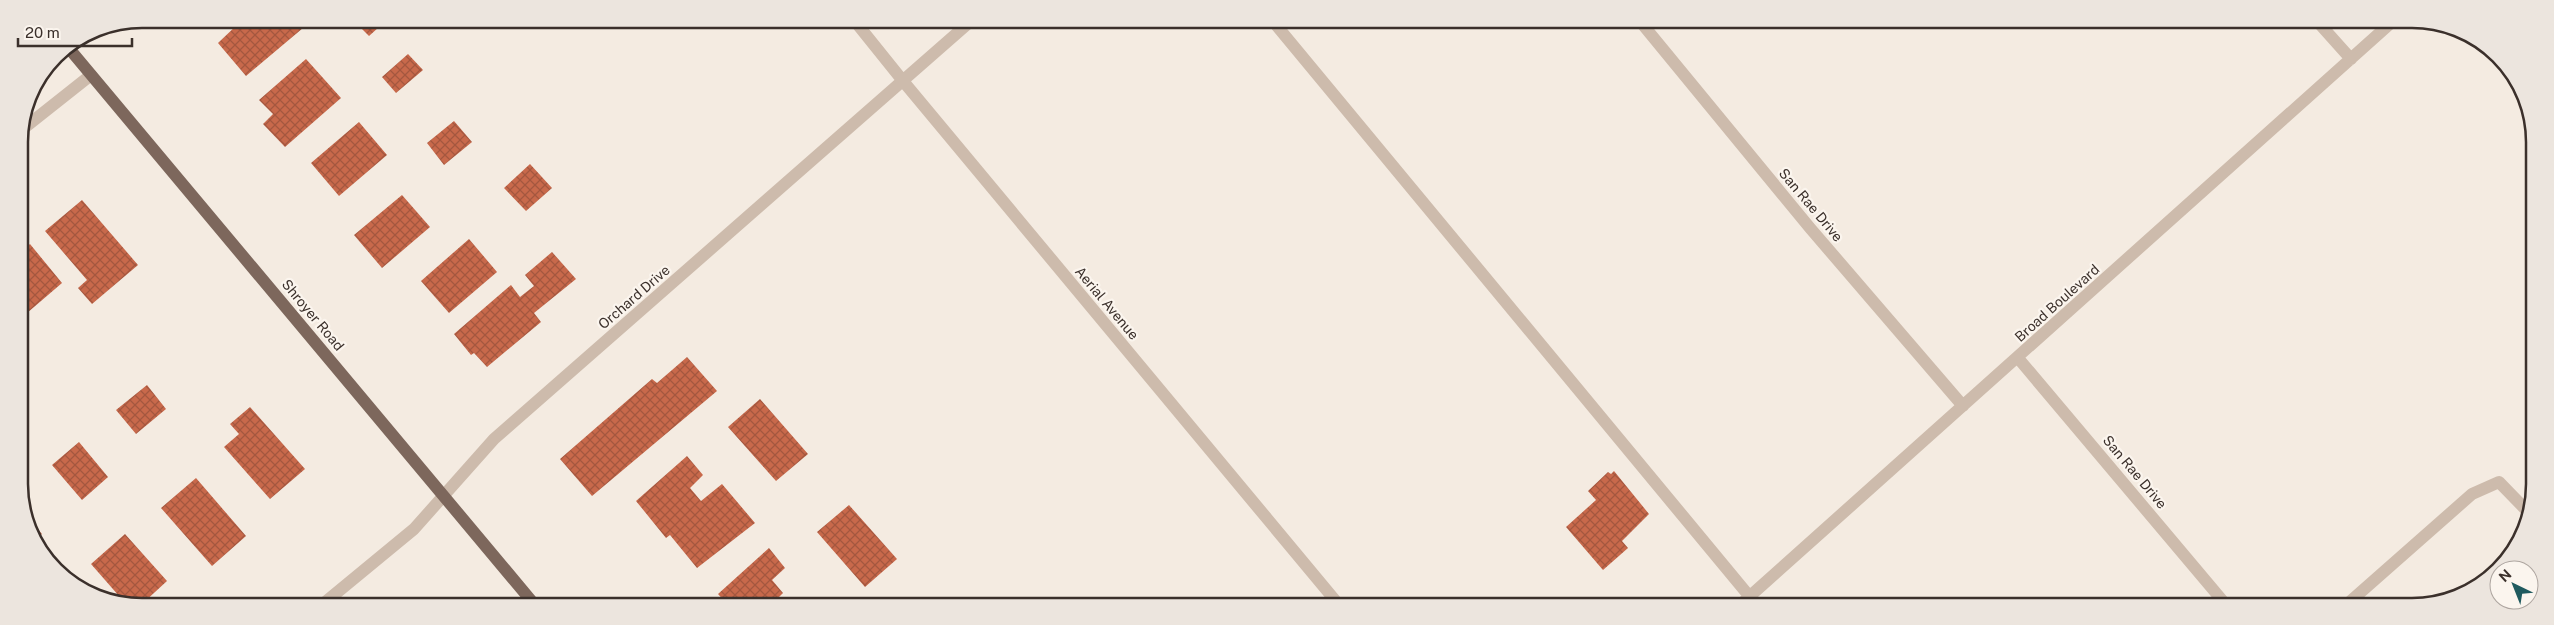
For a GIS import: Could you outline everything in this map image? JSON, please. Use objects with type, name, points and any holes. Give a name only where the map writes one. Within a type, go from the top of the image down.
[{"type":"main road","name":"Shroyer Road","points":[[72,52],[529,598]]},
{"type":"street","name":"Aerial Avenue","points":[[860,28],[1333,597]]},
{"type":"street","name":"Orchard Drive","points":[[330,598],[414,529],[494,439],[963,28]]},
{"type":"street","points":[[1279,28],[1750,596]]},
{"type":"street","name":"San Rae Drive","points":[[1646,28],[1810,228],[1963,406]]},
{"type":"street","points":[[2323,28],[2351,59]]},
{"type":"street","name":"Broad Boulevard","points":[[1750,596],[2385,28]]},
{"type":"street","points":[[28,125],[91,74]]},
{"type":"street","name":"San Rae Drive","points":[[2018,358],[2220,597]]},
{"type":"street","points":[[2356,597],[2472,494],[2499,482],[2524,507]]},
{"type":"building","points":[[234,28],[303,28],[246,76],[218,43]]},
{"type":"building","points":[[361,28],[378,28],[369,36]]},
{"type":"building","points":[[408,54],[423,70],[396,93],[382,77]]},
{"type":"building","points":[[306,59],[341,98],[285,147],[263,124],[273,114],[259,100]]},
{"type":"building","points":[[454,121],[472,142],[444,165],[427,143]]},
{"type":"building","points":[[359,122],[387,155],[339,196],[311,163]]},
{"type":"building","points":[[530,164],[552,188],[526,211],[504,188]]},
{"type":"building","points":[[402,195],[430,227],[382,268],[354,235]]},
{"type":"building","points":[[82,200],[138,265],[92,304],[78,288],[87,280],[45,231]]},
{"type":"building","points":[[469,239],[497,272],[449,313],[421,281]]},
{"type":"building","points":[[30,244],[62,283],[28,312],[28,246]]},
{"type":"building","points":[[552,252],[576,279],[534,313],[541,322],[487,367],[474,353],[471,355],[454,334],[511,285],[520,297],[534,286],[525,275]]},
{"type":"building","points":[[687,357],[717,391],[592,496],[560,459],[652,379],[657,383]]},
{"type":"building","points":[[147,385],[166,409],[136,434],[116,410]]},
{"type":"building","points":[[760,399],[808,454],[776,481],[728,427]]},
{"type":"building","points":[[250,407],[305,469],[270,499],[224,447],[239,434],[230,424]]},
{"type":"building","points":[[79,442],[108,477],[82,500],[52,465]]},
{"type":"building","points":[[687,456],[703,475],[690,488],[701,501],[722,484],[755,523],[697,568],[670,535],[666,538],[636,501]]},
{"type":"building","points":[[1614,471],[1649,514],[1622,541],[1628,548],[1603,570],[1566,527],[1596,500],[1588,491],[1608,472],[1611,474]]},
{"type":"building","points":[[196,478],[246,536],[212,566],[161,508]]},
{"type":"building","points":[[849,505],[897,559],[865,587],[817,532]]},
{"type":"building","points":[[125,534],[167,581],[149,598],[119,595],[91,564]]},
{"type":"building","points":[[769,548],[785,568],[772,580],[783,593],[780,598],[721,598],[718,594]]}]
